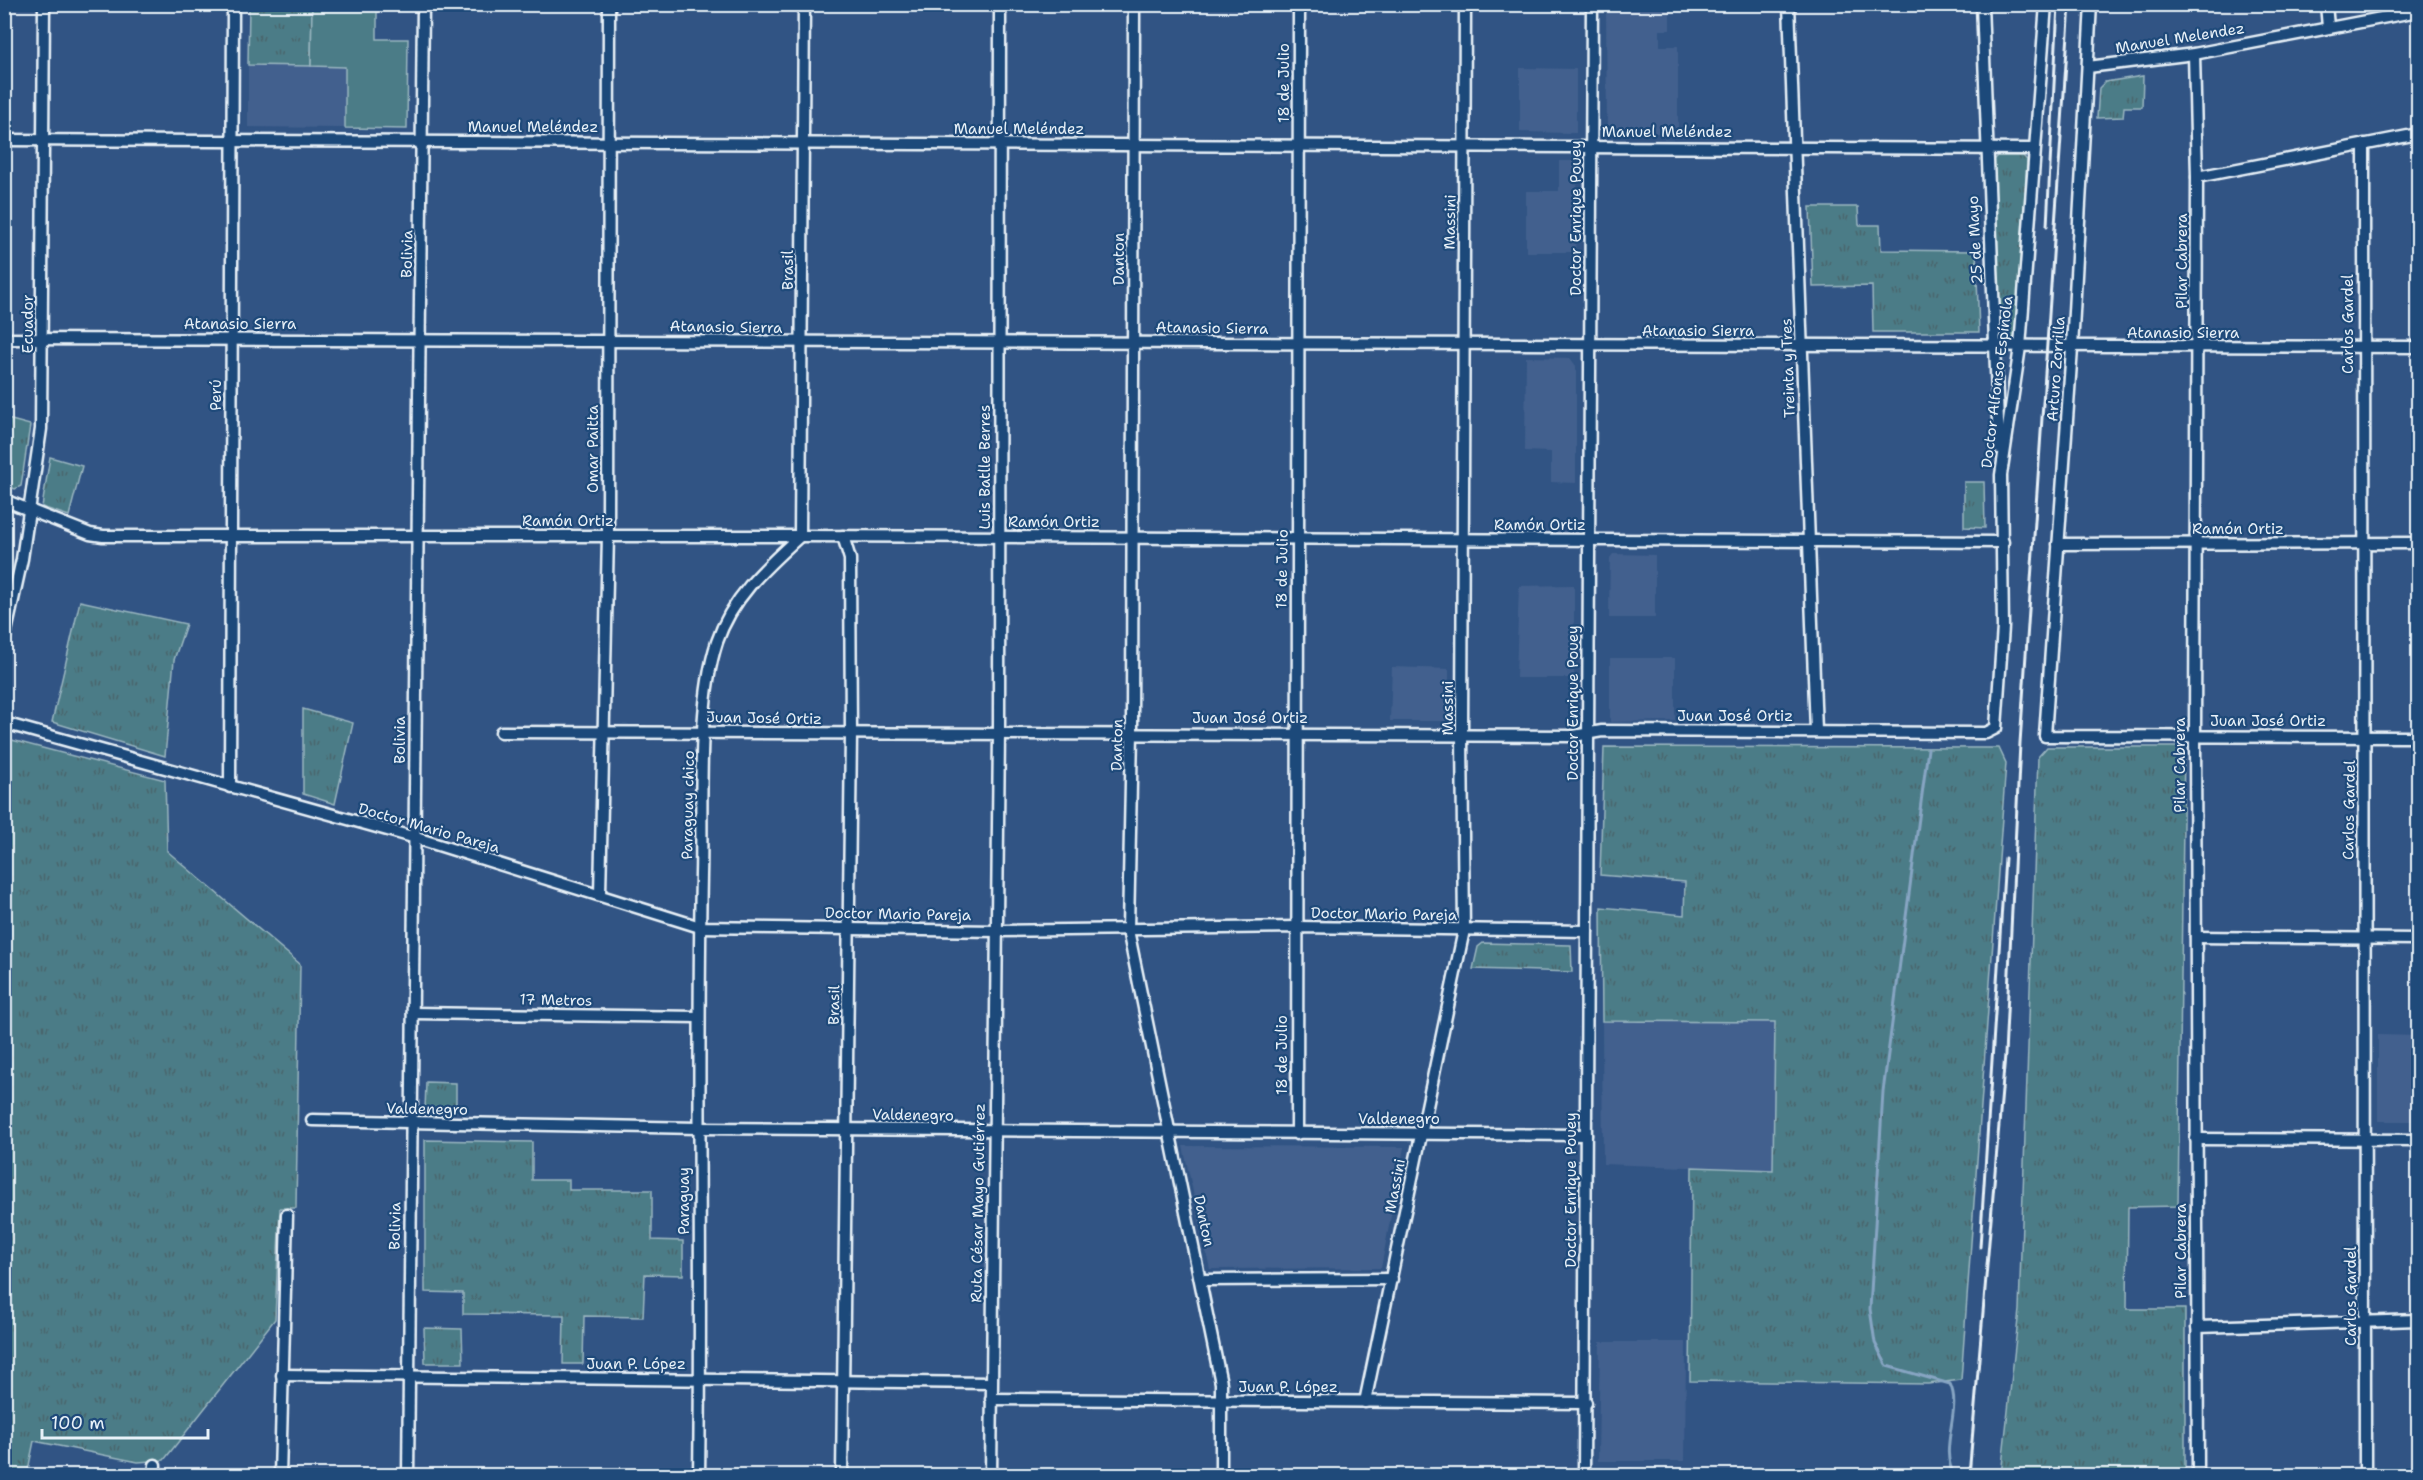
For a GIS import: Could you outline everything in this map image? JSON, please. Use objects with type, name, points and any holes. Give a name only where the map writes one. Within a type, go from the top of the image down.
[{"type":"street","name":"Ecuador","points":[[4,641],[22,559],[41,429],[44,4]]},
{"type":"street","name":"Perú","points":[[230,787],[233,4]]},
{"type":"street","name":"Bolivia","points":[[408,1476],[416,838],[415,719],[422,340],[423,4]]},
{"type":"street","name":"Omar Paitta","points":[[600,894],[608,535],[609,4]]},
{"type":"street","name":"Brasil","points":[[800,536],[804,4]]},
{"type":"street","name":"Luis Batlle Berres","points":[[998,931],[1000,4]]},
{"type":"street","name":"Danton","points":[[1134,4],[1132,733],[1128,930],[1169,1133],[1202,1280],[1221,1383],[1219,1401],[1221,1476]]},
{"type":"street","name":"18 de Julio","points":[[1297,1134],[1299,4]]},
{"type":"street","name":"Massini","points":[[1365,1402],[1464,930],[1462,735],[1465,4]]},
{"type":"street","name":"Doctor Enrique Pouey","points":[[1584,1475],[1592,345],[1592,4]]},
{"type":"street","name":"Treinta y Tres","points":[[1789,4],[1816,731]]},
{"type":"street","name":"25 de Mayo","points":[[1982,4],[1986,148],[2001,475]]},
{"type":"street","name":"Doctor Alfonso Espínola","points":[[1995,728],[2003,627],[2001,475],[2020,347],[2046,4]]},
{"type":"street","name":"Arturo Zorrilla","points":[[2046,736],[2072,348],[2091,4]]},
{"type":"street","points":[[2326,4],[2328,27]]},
{"type":"street","name":"Manuel Melendez","points":[[2088,67],[2194,54],[2418,11]]},
{"type":"street","name":"Pilar Cabrera","points":[[2194,54],[2197,177],[2195,735],[2198,1476]]},
{"type":"street","points":[[2197,177],[2418,134]]},
{"type":"street","name":"Manuel Meléndez","points":[[4,140],[2034,149]]},
{"type":"street","name":"Carlos Gardel","points":[[2364,144],[2362,347],[2365,736],[2362,939],[2366,1139],[2365,1476]]},
{"type":"street","name":"Atanasio Sierra","points":[[4,339],[1000,341],[1299,345],[2072,348],[2418,347]]},
{"type":"street","name":"Ramón Ortiz","points":[[4,500],[90,534],[103,536],[1000,536],[2003,542]]},
{"type":"street","name":"Paraguay chico","points":[[700,927],[704,732],[707,685],[716,645],[725,620],[750,585],[800,536]]},
{"type":"street","name":"Brasil","points":[[842,1476],[848,1130],[851,734],[850,559],[843,536]]},
{"type":"street","name":"Ramón Ortiz","points":[[2058,544],[2418,543]]},
{"type":"street","name":"Doctor Mario Pareja","points":[[4,723],[416,838],[700,927],[998,931],[1297,927],[1587,931]]},
{"type":"street","name":"Juan José Ortiz","points":[[501,732],[1574,736],[1602,731],[1961,734],[1986,733],[1995,728]]},
{"type":"street","name":"Juan José Ortiz","points":[[2046,736],[2418,736]]},
{"type":"street","name":"Paraguay","points":[[699,1476],[700,927]]},
{"type":"street","name":"Ruta César Mayo Gutiérrez","points":[[991,1476],[993,1131],[998,931]]},
{"type":"street","points":[[2196,937],[2418,939]]},
{"type":"street","name":"17 Metros","points":[[413,1013],[699,1017]]},
{"type":"street","name":"Valdenegro","points":[[312,1120],[411,1124],[848,1130],[1586,1135]]},
{"type":"street","points":[[2196,1139],[2418,1140]]},
{"type":"street","points":[[280,1476],[287,1215]]},
{"type":"street","points":[[1202,1280],[1392,1279]]},
{"type":"street","points":[[2197,1327],[2418,1320]]},
{"type":"street","name":"Juan P. López","points":[[282,1375],[409,1378],[843,1379],[991,1383]]},
{"type":"street","name":"Juan P. López","points":[[991,1399],[1586,1403]]},
{"type":"street","points":[[1584,1475],[1632,1476]]},
{"type":"shaded area","points":[[1606,5],[1670,5],[1670,30],[1660,30],[1660,46],[1678,46],[1678,133],[1612,133],[1607,128]]},
{"type":"shaded area","points":[[248,65],[345,67],[345,128],[248,127]]},
{"type":"shaded area","points":[[1520,68],[1576,69],[1576,133],[1520,132]]},
{"type":"shaded area","points":[[1559,161],[1578,161],[1575,252],[1526,252],[1526,191],[1559,191]]},
{"type":"shaded area","points":[[1526,357],[1570,358],[1576,366],[1576,483],[1551,482],[1551,452],[1525,451]]},
{"type":"shaded area","points":[[1613,554],[1655,555],[1655,618],[1609,618],[1610,558]]},
{"type":"shaded area","points":[[1574,585],[1574,678],[1516,678],[1519,586]]},
{"type":"shaded area","points":[[1610,658],[1675,658],[1675,721],[1610,722]]},
{"type":"shaded area","points":[[1392,667],[1449,669],[1449,721],[1390,721]]},
{"type":"shaded area","points":[[1602,1021],[1775,1022],[1773,1170],[1603,1164]]},
{"type":"shaded area","points":[[2378,1035],[2418,1036],[2418,1121],[2378,1121]]},
{"type":"shaded area","points":[[1183,1146],[1404,1147],[1381,1268],[1210,1269]]},
{"type":"shaded area","points":[[1600,1342],[1686,1342],[1685,1461],[1598,1461]]},
{"type":"green space","points":[[249,5],[312,5],[311,66],[248,65]]},
{"type":"green space","points":[[312,5],[377,5],[377,39],[408,39],[407,129],[345,128],[345,67],[311,66]]},
{"type":"green space","points":[[2143,76],[2142,107],[2124,107],[2123,117],[2097,118],[2099,88],[2105,82]]},
{"type":"green space","points":[[1998,156],[2023,156],[2027,160],[2014,340],[1999,338],[1994,160]]},
{"type":"green space","points":[[1810,207],[1858,207],[1859,225],[1880,225],[1881,250],[1976,251],[1979,332],[1873,332],[1872,286],[1813,287]]},
{"type":"green space","points":[[4,418],[30,425],[21,486],[15,489],[5,485]]},
{"type":"green space","points":[[50,457],[82,466],[69,516],[42,507]]},
{"type":"green space","points":[[1964,482],[1984,482],[1985,528],[1964,527]]},
{"type":"green space","points":[[80,601],[186,624],[174,660],[165,756],[52,722]]},
{"type":"green space","points":[[303,709],[353,723],[335,804],[303,794]]},
{"type":"green space","points":[[4,738],[165,780],[167,851],[300,964],[296,1208],[280,1208],[275,1319],[164,1460],[138,1462],[34,1441],[27,1475],[5,1475]]},
{"type":"green space","points":[[1604,747],[1999,748],[2006,763],[1961,1380],[1928,1384],[1690,1381],[1692,1167],[1773,1170],[1775,1022],[1602,1021],[1601,907],[1684,915],[1685,882],[1600,875]]},
{"type":"green space","points":[[2047,747],[2184,747],[2178,1206],[2128,1207],[2127,1309],[2185,1309],[2185,1475],[2001,1475],[2019,1310],[2038,757]]},
{"type":"green space","points":[[1483,943],[1571,945],[1572,972],[1473,969],[1478,947]]},
{"type":"green space","points":[[426,1082],[456,1083],[456,1111],[425,1111]]},
{"type":"green space","points":[[425,1140],[532,1142],[532,1180],[569,1180],[569,1190],[652,1190],[652,1240],[683,1241],[683,1275],[645,1274],[643,1317],[584,1316],[583,1364],[563,1364],[564,1315],[463,1314],[463,1293],[425,1292]]},
{"type":"green space","points":[[424,1328],[462,1329],[463,1363],[425,1363]]},
{"type":"waterway","points":[[1928,749],[1883,1092],[1870,1309],[1875,1343],[1887,1366],[1950,1384],[1954,1406],[1948,1454],[1955,1476]]},
{"type":"railway","points":[[2047,226],[2058,4]]},
{"type":"railway","points":[[1969,1476],[2005,1055],[2020,743],[2070,4]]},
{"type":"railway","points":[[1980,1247],[2005,858]]}]
